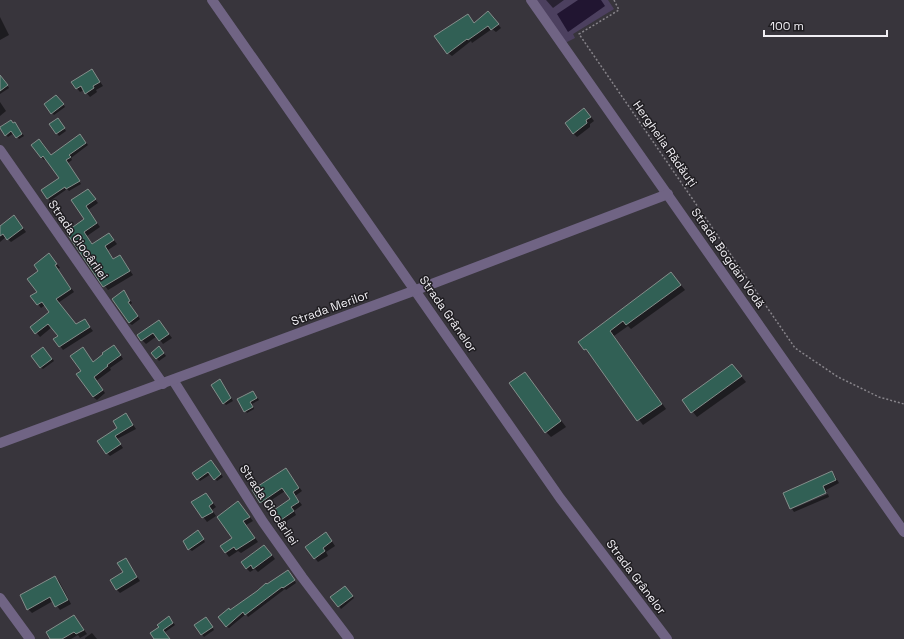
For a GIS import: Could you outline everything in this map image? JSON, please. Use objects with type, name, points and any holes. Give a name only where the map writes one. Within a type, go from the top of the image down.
[{"type":"street","name":"Strada Grânelor","points":[[212,0],[560,498],[667,639]]},
{"type":"street","name":"Strada Bogdan Vodă","points":[[531,0],[904,532]]},
{"type":"street","name":"Strada Ciocârliei","points":[[0,150],[162,384]]},
{"type":"street","name":"Strada Merilor","points":[[0,443],[416,290],[668,194]]},
{"type":"street","name":"Strada Ciocârliei","points":[[173,380],[263,522],[349,639]]},
{"type":"street","points":[[0,598],[30,639]]},
{"type":"path","name":"Herghelia Rădăuți","points":[[614,0],[619,10],[579,34],[795,348],[838,377],[879,396],[904,404]]},
{"type":"shaded area","points":[[534,0],[608,0],[614,9],[573,34],[575,38],[565,43]]},
{"type":"shaded area","points":[[578,0],[601,0],[605,6],[568,32],[557,14]]},
{"type":"building","points":[[488,11],[499,24],[491,30],[488,26],[447,54],[434,36],[468,14],[474,23]]},
{"type":"building","points":[[92,69],[100,82],[93,86],[94,88],[85,94],[81,86],[76,89],[71,82]]},
{"type":"building","points":[[0,75],[8,85],[0,91]]},
{"type":"building","points":[[56,95],[64,104],[51,114],[44,104]]},
{"type":"building","points":[[584,108],[591,117],[586,120],[587,123],[573,134],[565,123]]},
{"type":"building","points":[[58,118],[65,128],[56,134],[49,124]]},
{"type":"building","points":[[11,120],[13,123],[15,122],[22,134],[16,138],[11,131],[5,136],[0,128]]},
{"type":"building","points":[[80,134],[86,143],[69,155],[71,157],[66,160],[80,181],[66,189],[65,187],[47,199],[41,190],[59,178],[43,156],[41,158],[31,145],[39,139],[51,155]]},
{"type":"building","points":[[88,189],[96,199],[86,206],[97,223],[84,232],[92,244],[109,233],[114,240],[105,246],[113,259],[120,255],[130,271],[103,287],[66,232],[84,219],[71,200]]},
{"type":"building","points":[[14,215],[23,228],[7,240],[3,234],[0,236],[0,226]]},
{"type":"building","points":[[49,253],[71,289],[56,299],[76,324],[85,319],[90,327],[59,347],[53,339],[58,336],[48,324],[35,334],[30,327],[49,312],[42,302],[37,305],[30,296],[37,292],[27,279],[38,271],[34,265]]},
{"type":"building","points":[[671,272],[681,285],[626,325],[623,321],[610,331],[662,404],[637,421],[586,349],[584,350],[578,342]]},
{"type":"building","points":[[124,290],[130,301],[128,302],[138,316],[129,323],[112,299]]},
{"type":"building","points":[[159,320],[169,334],[159,341],[153,333],[141,341],[137,335]]},
{"type":"building","points":[[114,345],[121,355],[94,377],[103,390],[93,397],[76,374],[81,371],[70,356],[83,347],[93,362],[103,354],[102,353]]},
{"type":"building","points":[[159,346],[164,353],[156,359],[151,353]]},
{"type":"building","points":[[43,347],[52,359],[40,368],[31,356]]},
{"type":"building","points":[[732,364],[742,376],[691,413],[682,400]]},
{"type":"building","points":[[525,372],[561,421],[545,433],[509,383]]},
{"type":"building","points":[[220,379],[231,398],[223,404],[211,385]]},
{"type":"building","points":[[253,391],[257,398],[250,402],[253,407],[244,412],[237,399]]},
{"type":"building","points":[[126,413],[133,425],[115,436],[121,444],[106,454],[97,441],[117,428],[113,421]]},
{"type":"building","points":[[211,460],[221,474],[214,480],[208,472],[197,480],[192,473]]},
{"type":"building","points":[[286,468],[299,488],[293,492],[299,502],[291,507],[294,511],[281,520],[274,510],[290,499],[282,488],[260,503],[252,490]]},
{"type":"building","points":[[832,471],[836,480],[823,486],[826,493],[790,509],[783,493]]},
{"type":"building","points":[[206,493],[213,503],[209,506],[213,512],[202,518],[191,502]]},
{"type":"building","points":[[238,501],[250,517],[243,521],[255,538],[236,550],[234,547],[225,553],[220,546],[232,538],[217,517]]},
{"type":"building","points":[[198,530],[204,539],[188,550],[183,541]]},
{"type":"building","points":[[326,532],[332,541],[323,548],[325,551],[314,559],[305,547]]},
{"type":"building","points":[[264,545],[272,555],[253,569],[251,565],[246,569],[241,562]]},
{"type":"building","points":[[126,558],[137,577],[116,590],[110,580],[123,572],[117,563]]},
{"type":"building","points":[[288,570],[295,580],[283,588],[282,587],[245,615],[243,612],[226,627],[218,617],[229,608],[230,610],[257,591],[266,583],[267,584]]},
{"type":"building","points":[[55,576],[68,600],[55,607],[50,597],[27,610],[20,595]]},
{"type":"building","points":[[345,586],[353,596],[338,607],[330,597]]},
{"type":"building","points":[[74,615],[84,630],[76,634],[74,632],[62,639],[50,639],[46,632]]},
{"type":"building","points":[[169,616],[173,623],[163,630],[170,639],[154,639],[150,633],[159,627],[157,625]]},
{"type":"building","points":[[206,617],[213,627],[201,635],[194,625]]}]
